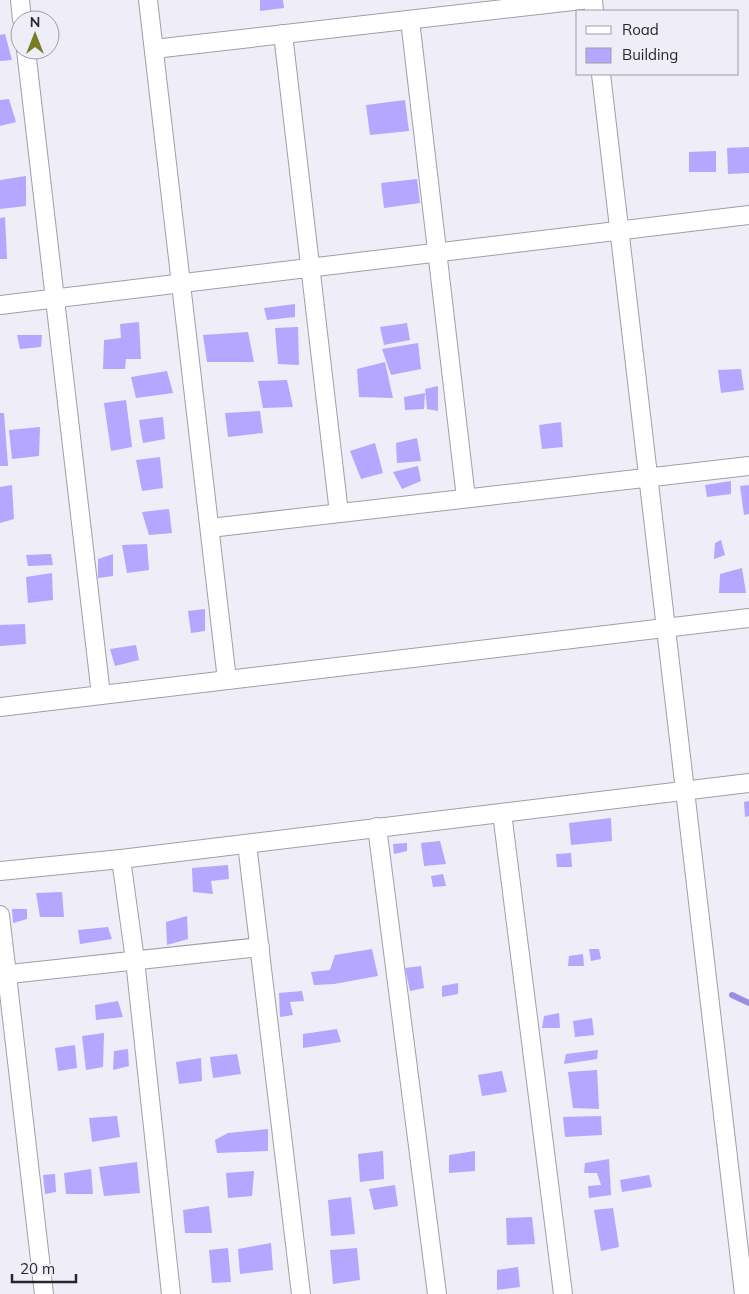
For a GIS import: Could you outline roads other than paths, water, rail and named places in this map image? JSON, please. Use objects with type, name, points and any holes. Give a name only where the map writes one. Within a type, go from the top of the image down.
[{"type":"street","points":[[148,0],[227,680]]},
{"type":"street","points":[[154,49],[582,0]]},
{"type":"street","points":[[410,20],[466,498]]},
{"type":"street","points":[[283,34],[339,513]]},
{"type":"street","points":[[27,60],[101,695]]},
{"type":"street","points":[[601,75],[744,1294]]},
{"type":"street","points":[[0,305],[749,215]]},
{"type":"street","points":[[210,528],[749,466]]},
{"type":"street","points":[[0,707],[749,618]]},
{"type":"street","points":[[0,871],[121,859],[749,783]]},
{"type":"street","points":[[502,813],[563,1294]]},
{"type":"street","points":[[377,827],[436,1294]]},
{"type":"street","points":[[247,844],[301,1294]]},
{"type":"street","points":[[121,859],[135,960],[171,1294]]},
{"type":"street","points":[[0,915],[4,974],[44,1294]]},
{"type":"street","points":[[4,974],[260,947]]},
{"type":"waterway","points":[[732,995],[749,1003]]}]
